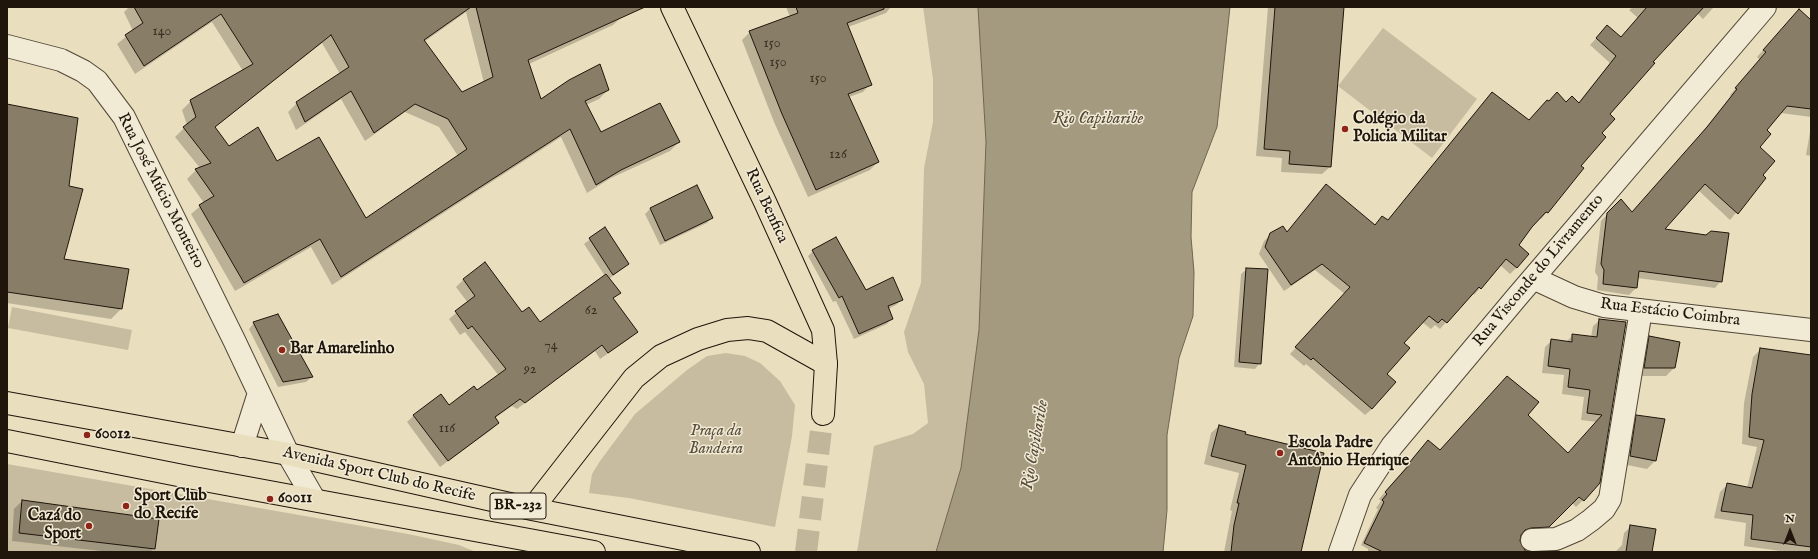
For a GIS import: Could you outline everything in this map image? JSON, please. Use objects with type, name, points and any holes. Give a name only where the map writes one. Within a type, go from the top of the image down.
[{"type":"main road","name":"Rua Benfica","points":[[672,7],[823,330],[826,364],[823,414]]},
{"type":"main road","points":[[532,509],[634,378],[661,356],[698,339],[726,330],[748,328],[767,331],[826,364]]},
{"type":"main road","name":"Avenida Sport Club do Recife","points":[[7,403],[288,454],[532,509],[749,552]]},
{"type":"main road","name":"Avenida Sport Club do Recife","points":[[7,441],[188,477],[314,499],[594,552]]},
{"type":"main road","points":[[480,530],[508,552]]},
{"type":"street","name":"Rua Visconde do Livramento","points":[[1340,552],[1360,495],[1392,446],[1533,278],[1765,7]]},
{"type":"street","name":"Rua José Múcio Monteiro","points":[[7,46],[61,60],[83,71],[97,81],[124,117],[234,340],[288,454],[314,499]]},
{"type":"street","name":"Rua Estácio Coimbra","points":[[1533,278],[1574,297],[1604,306],[1811,330]]},
{"type":"street","points":[[1532,540],[1556,539],[1577,530],[1604,509],[1610,499],[1641,310]]},
{"type":"street","points":[[242,446],[259,393]]},
{"type":"green space","points":[[923,7],[978,7],[986,142],[979,330],[961,468],[936,552],[857,552],[874,446],[913,434],[928,423],[924,384],[908,352],[904,332],[921,283],[924,168],[933,122],[933,79]]},
{"type":"green space","points":[[1383,28],[1477,99],[1432,158],[1338,86]]},
{"type":"green space","points":[[12,307],[132,330],[128,350],[8,328]]},
{"type":"green space","name":"Praça da Bandeira","points":[[726,353],[745,356],[760,363],[780,381],[795,405],[792,436],[775,527],[629,498],[589,493],[592,474],[635,414],[687,370],[707,356]]},
{"type":"green space","name":"Sport Club do Recife","points":[[7,464],[408,534],[459,545],[476,552],[7,552]]},
{"type":"water","name":"Rio Capibaribe","points":[[978,7],[1230,7],[1217,127],[1192,192],[1191,237],[1194,272],[1193,316],[1179,358],[1167,435],[1167,510],[1163,552],[936,552],[961,468],[979,330],[986,142]]},
{"type":"building","points":[[134,7],[471,7],[424,40],[462,92],[493,77],[476,7],[645,7],[528,60],[541,99],[569,80],[600,64],[609,90],[585,101],[601,132],[660,103],[680,142],[621,170],[596,185],[570,129],[341,277],[320,239],[244,283],[199,205],[214,196],[195,169],[211,163],[183,127],[196,117],[190,100],[253,64],[221,14],[144,66],[125,35],[143,23]],"holes":[[[331,35],[349,67],[296,102],[305,122],[351,91],[374,133],[415,104],[448,119],[467,149],[366,218],[319,137],[277,161],[258,127],[229,146],[215,127]]]},
{"type":"building","points":[[796,7],[884,7],[884,9],[847,23],[872,85],[848,94],[879,162],[816,190],[782,114],[749,31],[798,13]]},
{"type":"building","points":[[1275,7],[1344,7],[1331,167],[1289,164],[1290,151],[1264,149]]},
{"type":"building","points":[[1647,7],[1704,7],[1653,62],[1655,63],[1610,114],[1615,119],[1602,133],[1606,137],[1581,166],[1584,168],[1548,213],[1546,212],[1532,227],[1519,245],[1529,254],[1517,268],[1506,259],[1481,289],[1479,287],[1447,323],[1442,319],[1438,323],[1429,316],[1404,343],[1410,348],[1387,374],[1396,382],[1372,409],[1313,358],[1311,360],[1295,347],[1350,287],[1322,264],[1291,285],[1265,247],[1270,233],[1283,226],[1287,232],[1326,184],[1375,225],[1382,216],[1388,220],[1492,92],[1529,120],[1547,100],[1549,101],[1557,92],[1566,102],[1572,96],[1579,103],[1616,56],[1596,38],[1607,25],[1621,37]]},
{"type":"building","points":[[1799,9],[1811,20],[1811,109],[1787,106],[1767,130],[1771,134],[1760,147],[1775,161],[1763,175],[1766,178],[1738,214],[1705,184],[1665,229],[1706,235],[1711,231],[1729,233],[1722,282],[1639,271],[1637,288],[1603,284],[1604,270],[1601,264],[1607,213],[1621,199],[1632,212],[1707,127],[1737,89],[1735,88],[1766,52],[1763,50]]},
{"type":"building","points":[[7,104],[78,118],[69,186],[83,189],[64,259],[129,269],[122,309],[7,292]]},
{"type":"building","points":[[697,185],[713,218],[665,241],[650,208]]},
{"type":"building","points":[[605,227],[629,264],[613,275],[589,238]]},
{"type":"building","points":[[836,237],[866,290],[893,277],[903,300],[888,306],[893,319],[859,334],[842,296],[839,298],[812,250]]},
{"type":"building","points":[[485,262],[522,312],[529,307],[540,322],[606,274],[621,293],[613,298],[638,332],[608,353],[602,345],[525,403],[520,399],[495,417],[499,423],[448,461],[413,415],[441,394],[449,405],[474,386],[477,390],[506,369],[472,326],[468,329],[455,311],[475,296],[463,279]]},
{"type":"building","points":[[1246,268],[1268,269],[1261,364],[1239,362]]},
{"type":"building","name":"Bar Amarelinho","points":[[278,314],[313,377],[283,382],[253,322]]},
{"type":"building","points":[[1599,319],[1626,322],[1600,483],[1584,501],[1579,497],[1549,527],[1531,528],[1525,530],[1521,535],[1520,541],[1526,552],[1383,552],[1364,543],[1384,502],[1382,500],[1387,494],[1385,492],[1410,464],[1409,463],[1428,440],[1440,450],[1507,376],[1539,402],[1528,415],[1568,453],[1602,415],[1587,413],[1590,390],[1568,387],[1570,369],[1548,366],[1551,339],[1572,342],[1572,334],[1597,337]]},
{"type":"building","points":[[1649,336],[1680,342],[1675,368],[1644,368]]},
{"type":"building","points":[[1760,348],[1811,355],[1811,547],[1751,539],[1753,515],[1721,511],[1727,483],[1752,488],[1764,440],[1749,437],[1752,394]]},
{"type":"building","points":[[1636,415],[1665,419],[1656,461],[1630,456]]},
{"type":"building","points":[[1219,425],[1246,432],[1245,434],[1324,453],[1301,552],[1231,552],[1234,525],[1239,503],[1237,503],[1246,465],[1211,456]]},
{"type":"building","name":"Cazá do Sport","points":[[22,500],[159,519],[155,549],[19,533]]},
{"type":"building","points":[[1630,525],[1656,529],[1652,552],[1626,552]]},
{"type":"tunnel","points":[[806,552],[823,414]]},
{"type":"place","name":"Colégio da Policia Militar","points":[[1345,129]]},
{"type":"place","name":"Bar Amarelinho","points":[[282,350]]},
{"type":"place","name":"60012","points":[[87,435]]},
{"type":"place","name":"Escola Padre Antônio Henrique","points":[[1280,453]]},
{"type":"place","name":"60011","points":[[270,499]]},
{"type":"place","name":"Sport Club do Recife","points":[[126,506]]},
{"type":"place","name":"Cazá do Sport","points":[[89,526]]}]
